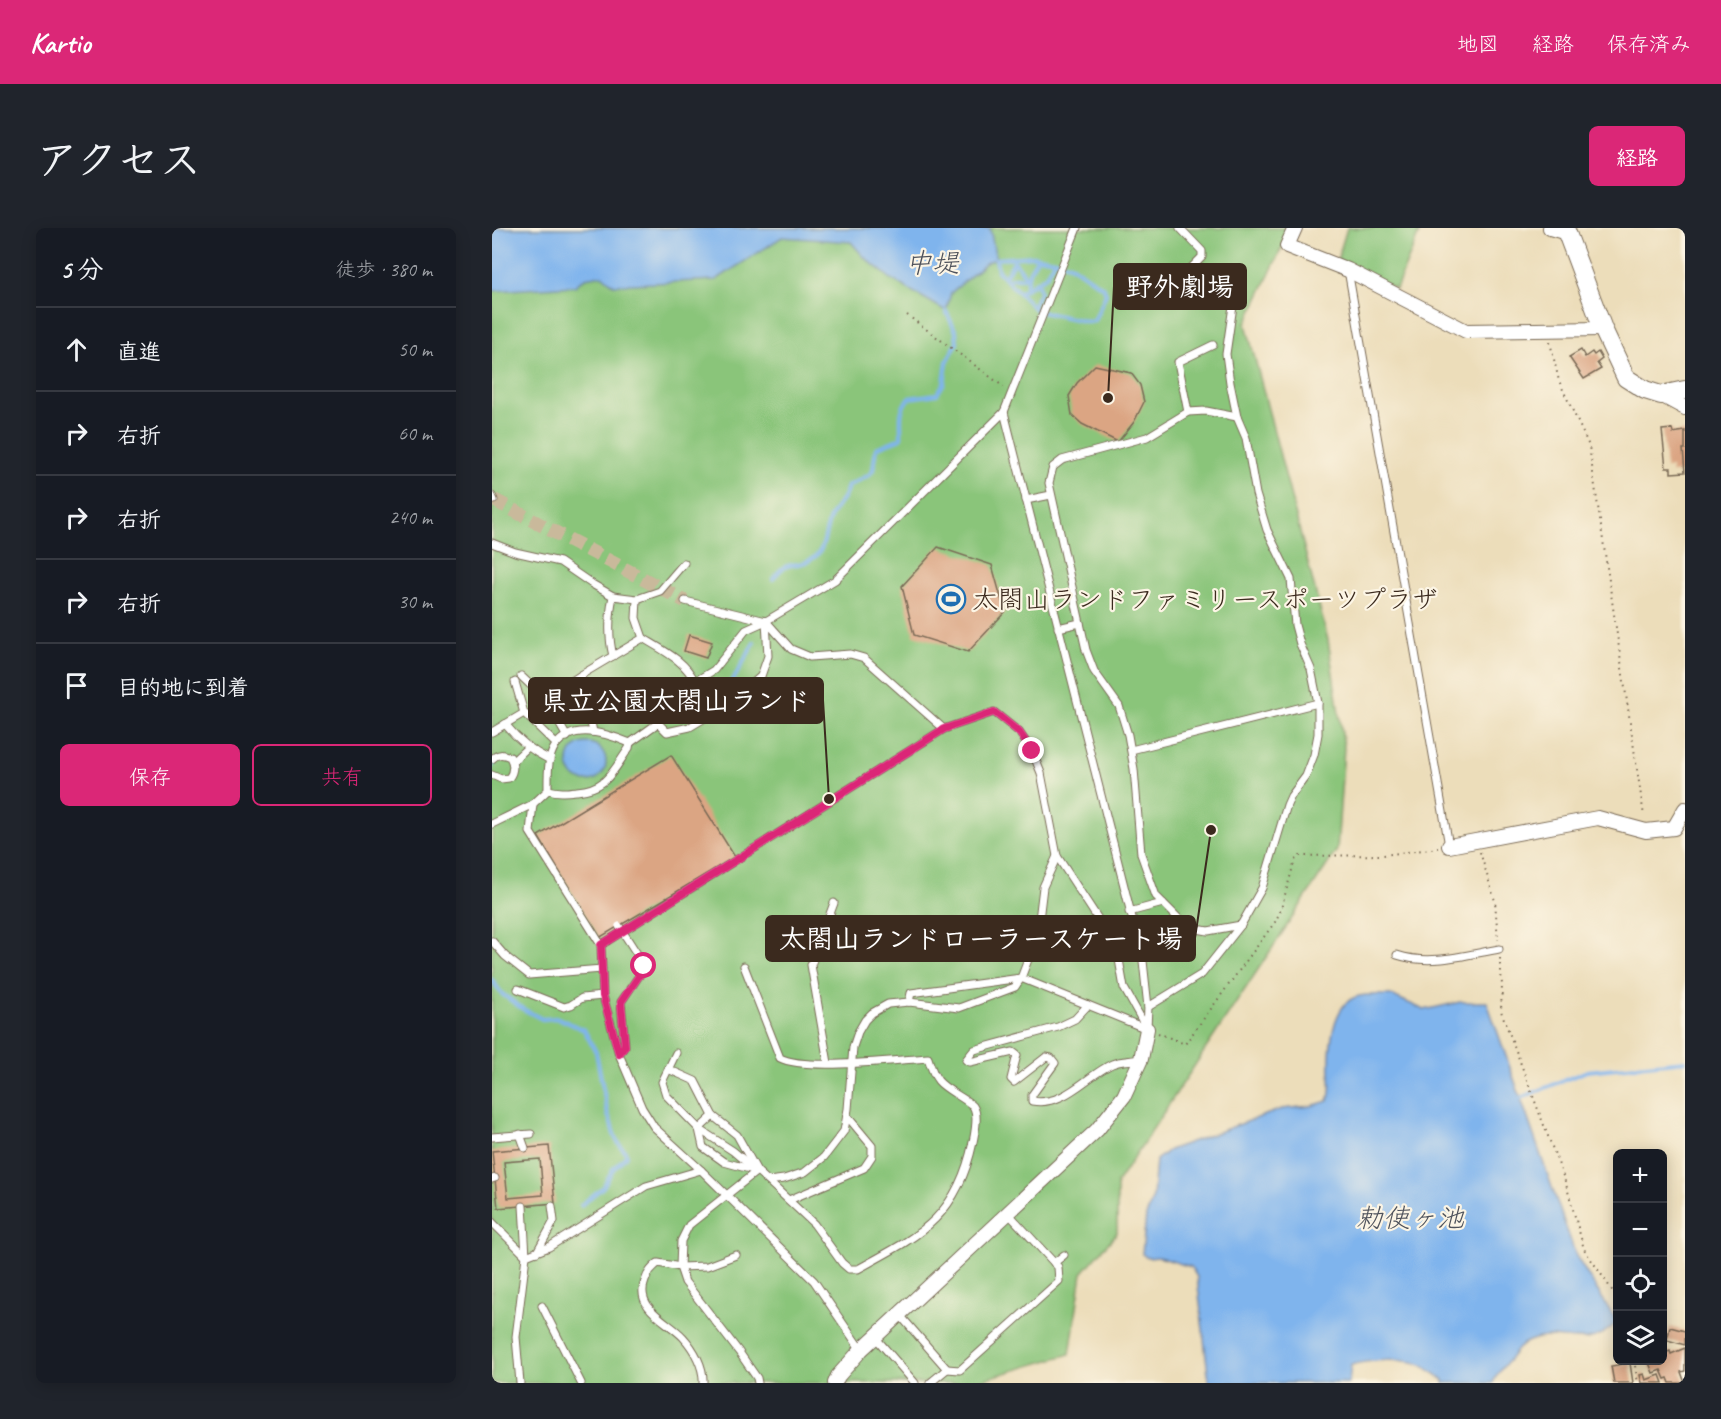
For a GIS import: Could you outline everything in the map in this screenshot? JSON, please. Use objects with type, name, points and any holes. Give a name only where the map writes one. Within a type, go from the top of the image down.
[{"type":"street","points":[[1295,228],[1287,246],[1348,270],[1466,331],[1603,329]]},
{"type":"street","points":[[1561,230],[1626,378],[1645,390],[1661,394],[1685,408]]},
{"type":"street","points":[[1661,394],[1685,390]]},
{"type":"street","points":[[1449,846],[1598,818],[1646,831],[1674,828],[1685,809]]},
{"type":"street","points":[[835,1383],[838,1376],[861,1350],[1097,1130],[1124,1096],[1141,1059],[1147,1029]]},
{"type":"lane","points":[[766,621],[768,656],[761,676],[733,701],[690,727],[667,732],[658,723],[658,711],[664,700],[714,670],[746,630],[766,621],[835,580],[1004,412],[1077,228]]},
{"type":"lane","points":[[1160,300],[1202,257],[1202,250],[1180,228]]},
{"type":"lane","points":[[1348,270],[1449,846]]},
{"type":"lane","points":[[1149,1007],[1202,974],[1240,925],[1262,888],[1291,796],[1306,776],[1314,755],[1318,734],[1318,703],[1311,669],[1295,625],[1291,579],[1267,530],[1256,494],[1246,438],[1237,417],[1226,354],[1235,292],[1234,278]]},
{"type":"lane","points":[[1188,412],[1178,362],[1214,345]]},
{"type":"lane","points":[[1237,417],[1206,411],[1188,412],[1147,437],[1062,460],[1053,467],[1049,483],[1086,650],[1094,671],[1119,706],[1131,750],[1141,854],[1156,896],[1192,928],[1208,931],[1240,925]]},
{"type":"lane","points":[[1004,412],[1143,961],[1149,1007],[1147,1029]]},
{"type":"lane","points":[[1026,500],[1051,495]]},
{"type":"lane","points":[[492,543],[515,552],[560,562],[613,596],[636,599],[660,591],[684,563]]},
{"type":"lane","points":[[613,596],[609,642],[613,656]]},
{"type":"lane","points":[[636,599],[636,618],[643,638],[675,657],[692,675],[695,682]]},
{"type":"lane","points":[[685,601],[766,621],[791,649],[810,657],[850,654],[864,658],[944,729]]},
{"type":"lane","points":[[1058,628],[1080,623]]},
{"type":"lane","points":[[545,699],[643,638]]},
{"type":"lane","points":[[581,675],[594,732]]},
{"type":"lane","points":[[521,676],[545,699],[567,737]]},
{"type":"lane","points":[[515,682],[524,713],[556,744]]},
{"type":"lane","points":[[1131,750],[1318,703]]},
{"type":"lane","points":[[601,945],[944,729],[994,712],[1019,732],[1032,751],[1041,773],[1057,856],[1116,948],[1124,988],[1147,1029]]},
{"type":"lane","points":[[492,732],[524,713]]},
{"type":"lane","points":[[548,790],[560,793],[593,789],[602,784],[629,748],[630,743],[658,723]]},
{"type":"lane","points":[[505,724],[528,747],[550,760]]},
{"type":"lane","points":[[492,824],[533,804],[548,790],[550,760],[556,744],[567,737],[581,732],[594,732],[609,734],[630,743]]},
{"type":"lane","points":[[492,747],[494,757],[503,754],[510,756],[513,761],[513,772],[509,778],[501,779],[492,775]]},
{"type":"lane","points":[[513,761],[528,747]]},
{"type":"lane","points":[[533,804],[530,832],[601,945],[603,996],[619,1054],[642,1108],[654,1127],[814,1281],[861,1350]]},
{"type":"lane","points":[[768,1181],[784,1179],[805,1172],[824,1157],[844,1131],[848,1116],[850,1064],[858,1032],[865,1020],[888,1004],[909,1002],[959,1008],[1015,987],[1037,936],[1043,887],[1057,856]]},
{"type":"lane","points":[[828,1063],[811,965],[834,903]]},
{"type":"lane","points":[[1130,912],[1163,903]]},
{"type":"lane","points":[[619,926],[644,966],[621,1002],[625,1046],[619,1054]]},
{"type":"lane","points":[[492,941],[505,956],[529,975],[602,969]]},
{"type":"lane","points":[[1397,955],[1408,959],[1430,961],[1499,949]]},
{"type":"lane","points":[[676,1053],[662,1082],[666,1095],[699,1129],[733,1151],[789,1200],[814,1224],[842,1263],[849,1269],[858,1269],[916,1237],[928,1227],[958,1189],[968,1166],[975,1132],[976,1113],[972,1105],[937,1082],[928,1058],[850,1064],[790,1063],[780,1058],[744,966]]},
{"type":"lane","points":[[909,1002],[911,993],[1020,978],[1147,1029]]},
{"type":"lane","points":[[518,989],[564,1006],[571,1005],[582,998],[603,996]]},
{"type":"lane","points":[[1088,1005],[1075,1018],[1059,1027],[974,1050],[966,1060],[970,1062],[1013,1052],[1017,1055],[1011,1079],[1014,1082],[1046,1057],[1051,1058],[1055,1063],[1032,1095],[1032,1101],[1041,1103],[1055,1101],[1114,1063],[1141,1059]]},
{"type":"lane","points":[[669,1069],[695,1081],[713,1116],[737,1135],[756,1171]]},
{"type":"lane","points":[[699,1129],[713,1116]]},
{"type":"lane","points":[[789,1200],[864,1168],[872,1156],[872,1146],[848,1116]]},
{"type":"lane","points":[[699,1129],[703,1147],[724,1162],[756,1171]]},
{"type":"lane","points":[[520,1134],[525,1148]]},
{"type":"lane","points":[[492,1137],[531,1134]]},
{"type":"lane","points":[[526,1256],[549,1247],[646,1186],[701,1170]]},
{"type":"lane","points":[[756,1171],[690,1225],[681,1241],[680,1267],[685,1282],[739,1352],[758,1383]]},
{"type":"lane","points":[[520,1383],[516,1336],[526,1256],[523,1206]]},
{"type":"lane","points":[[537,1252],[554,1221],[552,1206]]},
{"type":"lane","points":[[930,1383],[947,1369],[960,1370],[1059,1281],[1058,1267],[1008,1213]]},
{"type":"lane","points":[[492,1222],[526,1256]]},
{"type":"lane","points":[[1054,1263],[1064,1254]]},
{"type":"lane","points":[[703,1383],[695,1354],[683,1337],[651,1310],[642,1298],[643,1285],[649,1270],[658,1263],[680,1267],[707,1266],[736,1255]]},
{"type":"lane","points":[[542,1306],[580,1383]]},
{"type":"lane","points":[[899,1314],[947,1369]]},
{"type":"lane","points":[[875,1337],[915,1383]]},
{"type":"path","points":[[907,315],[1011,393]]},
{"type":"path","points":[[1547,331],[1559,381],[1589,446],[1646,831]]},
{"type":"path","points":[[1477,841],[1495,901],[1502,985],[1501,1011],[1566,1184],[1584,1249],[1613,1293]]},
{"type":"path","points":[[1147,1029],[1185,1044],[1275,922],[1295,860],[1300,856],[1383,855],[1449,846]]},
{"type":"path","points":[[1635,1365],[1638,1383]]},
{"type":"green space","points":[[492,228],[1291,228],[1246,324],[1328,640],[1344,747],[1337,850],[1117,1183],[1117,1233],[1082,1273],[1070,1354],[971,1383],[492,1383]]},
{"type":"green space","points":[[1347,228],[1421,228],[1396,289],[1337,261]]},
{"type":"water","name":"中堤","points":[[492,228],[990,228],[996,259],[987,262],[951,293],[946,311],[891,279],[864,257],[851,242],[782,237],[716,280],[614,285],[602,275],[585,278],[575,286],[492,291]]},
{"type":"water","points":[[587,743],[594,744],[600,749],[605,755],[605,769],[600,775],[594,780],[587,781],[580,780],[574,775],[569,769],[568,762],[569,755],[574,749],[580,744]]},
{"type":"water","name":"勅使ヶ池","points":[[1391,995],[1424,1010],[1460,1002],[1487,1002],[1576,1256],[1613,1316],[1613,1325],[1594,1337],[1572,1339],[1551,1337],[1526,1342],[1515,1352],[1493,1383],[1444,1383],[1444,1380],[1419,1364],[1395,1360],[1351,1365],[1349,1383],[1209,1383],[1197,1277],[1191,1267],[1159,1257],[1148,1258],[1142,1254],[1146,1216],[1153,1197],[1156,1160],[1169,1150],[1282,1109],[1311,1106],[1328,1101],[1331,1041],[1337,1017],[1350,1000],[1359,996]]},
{"type":"building","points":[[1581,350],[1585,357],[1592,352],[1594,355],[1598,352],[1602,359],[1597,363],[1601,369],[1584,379],[1569,357]]},
{"type":"building","points":[[1095,365],[1131,373],[1140,385],[1144,402],[1134,422],[1118,442],[1082,424],[1072,415],[1069,396],[1077,383]]},
{"type":"building","points":[[1672,429],[1673,433],[1685,431],[1685,449],[1683,449],[1685,472],[1671,473],[1671,468],[1666,468],[1662,430]]},
{"type":"building","points":[[938,547],[992,565],[1005,612],[968,652],[914,635],[902,586]]},
{"type":"building","points":[[689,635],[712,642],[706,658],[684,651]]},
{"type":"building","points":[[671,755],[735,857],[599,938],[538,836]]},
{"type":"building","points":[[549,1146],[555,1203],[498,1208],[492,1151]],"holes":[[[540,1159],[543,1195],[508,1198],[504,1162]]]},
{"type":"building","points":[[1670,1327],[1685,1331],[1685,1345],[1667,1340]]},
{"type":"building","points":[[1685,1348],[1685,1371],[1681,1372],[1685,1383],[1670,1383],[1668,1378],[1665,1379],[1661,1370],[1653,1373],[1650,1365],[1667,1365],[1667,1352],[1670,1351],[1671,1354]]},
{"type":"building","points":[[1630,1365],[1633,1383],[1614,1383],[1611,1366]]},
{"type":"building","points":[[1644,1374],[1646,1380],[1660,1375],[1663,1383],[1642,1383],[1640,1375]]},
{"type":"waterway","points":[[1033,256],[1072,266],[1104,288],[1106,294],[1094,321],[1089,322],[1037,311],[998,271],[996,259],[1033,256]]},
{"type":"waterway","points":[[1026,286],[1029,272],[1038,257]]},
{"type":"waterway","points":[[1019,293],[1046,276],[1055,260]]},
{"type":"waterway","points":[[1004,278],[1014,261],[1027,278],[1012,278],[1007,281]]},
{"type":"waterway","points":[[1033,307],[1040,292],[1037,281]]},
{"type":"waterway","points":[[773,579],[782,568],[804,563],[820,551],[829,520],[848,486],[869,475],[873,470],[876,448],[901,438],[901,413],[909,398],[937,394],[944,383],[947,362],[957,343],[956,332],[946,311]]},
{"type":"waterway","points":[[671,715],[696,701],[712,697],[720,687],[732,682],[754,643]]},
{"type":"waterway","points":[[492,980],[502,994],[523,1009],[542,1019],[558,1018],[584,1030],[596,1052],[608,1115],[616,1139],[627,1155],[613,1169],[603,1187],[581,1205]]},
{"type":"waterway","points":[[1518,1099],[1587,1071],[1685,1061]]},
{"type":"tunnel","points":[[494,500],[685,601]]},
{"type":"place","name":"野外劇場","points":[[1108,398]]},
{"type":"place","name":"太閤山ランドファミリースポーツプラザ","points":[[951,599]]},
{"type":"place","name":"県立公園太閤山ランド","points":[[829,799]]},
{"type":"place","name":"太閤山ランドローラースケート場","points":[[1211,830]]},
{"type":"route","points":[[644,966],[621,1002],[625,1046],[619,1054],[603,996],[601,945],[944,729],[994,712],[1019,732],[1032,751]]}]
